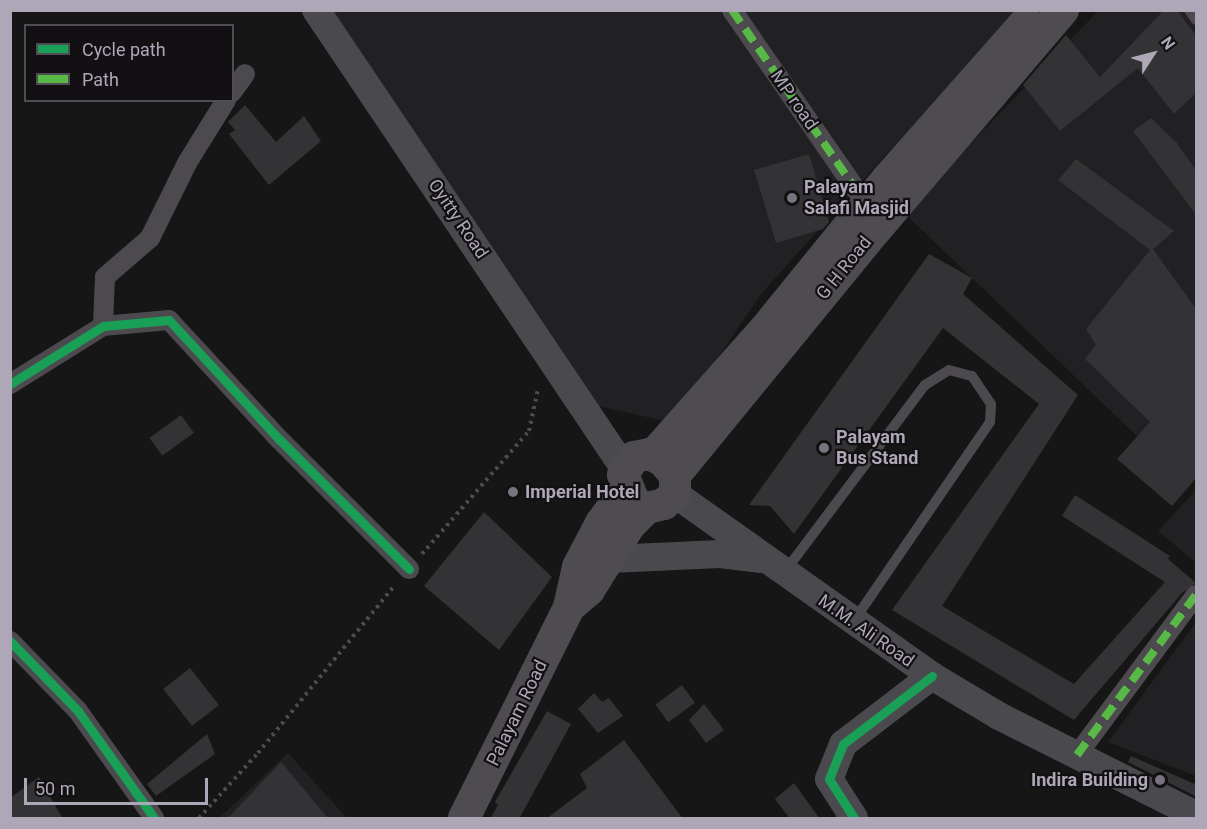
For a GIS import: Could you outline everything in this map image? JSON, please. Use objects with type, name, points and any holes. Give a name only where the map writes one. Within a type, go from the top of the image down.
[{"type":"main road","name":"Oyitty Road","points":[[316,10],[547,353],[633,489]]},
{"type":"main road","name":"G H Road","points":[[668,475],[765,329],[939,118],[1036,10]]},
{"type":"main road","name":"G H Road","points":[[668,475],[1063,10]]},
{"type":"main road","points":[[569,607],[589,590],[630,525],[634,457],[668,475],[664,504],[633,489]]},
{"type":"main road","name":"M.M. Ali Road","points":[[668,475],[773,567],[932,676],[1077,755],[1197,815]]},
{"type":"main road","points":[[569,607],[578,567],[601,523],[633,489]]},
{"type":"main road","points":[[610,559],[720,554],[773,567]]},
{"type":"main road","name":"Palayam Road","points":[[464,819],[569,607]]},
{"type":"main road","points":[[854,819],[829,780],[843,744],[932,676]]},
{"type":"street","name":"MP road","points":[[732,10],[856,190]]},
{"type":"street","points":[[234,89],[245,74]]},
{"type":"street","points":[[103,326],[105,277],[150,238],[188,163],[225,102]]},
{"type":"street","points":[[10,384],[103,326],[169,320],[279,439],[409,569]]},
{"type":"street","points":[[1077,755],[1197,596]]},
{"type":"street","points":[[10,641],[78,711],[154,819]]},
{"type":"lane","points":[[1188,10],[1197,20]]},
{"type":"lane","points":[[773,567],[925,385],[949,370],[972,376],[991,404],[990,422],[853,622]]},
{"type":"path","points":[[199,819],[258,753],[409,569],[529,431],[547,353]]},
{"type":"shaded area","points":[[331,11],[1026,11],[883,158],[761,294],[674,423],[598,406]]},
{"type":"shaded area","points":[[1098,11],[1196,11],[1196,437],[1164,462],[904,213]]},
{"type":"shaded area","points":[[1196,490],[1196,563],[1158,531]]},
{"type":"shaded area","points":[[1196,622],[1196,776],[1108,742]]},
{"type":"shaded area","points":[[288,753],[347,818],[219,818]]},
{"type":"building","points":[[1164,10],[1177,10],[1197,37],[1197,92],[1174,114],[1138,68],[1060,131],[1023,85],[1066,35],[1100,77]]},
{"type":"building","points":[[245,105],[276,142],[304,116],[321,141],[269,185],[229,134],[235,130],[228,122]]},
{"type":"building","points":[[1151,118],[1177,143],[1197,172],[1197,216],[1133,131]]},
{"type":"building","name":"Palayam Salafi Masjid","points":[[809,154],[829,222],[823,229],[776,243],[754,170]]},
{"type":"building","points":[[1076,159],[1174,231],[1153,249],[1197,310],[1197,477],[1172,506],[1117,459],[1150,422],[1085,359],[1096,345],[1086,329],[1150,250],[1058,180]]},
{"type":"building","name":"Palayam Bus Stand","points":[[929,254],[972,278],[963,294],[1078,395],[942,606],[1074,684],[1165,582],[1062,516],[1075,495],[1170,556],[1168,559],[1196,583],[1182,593],[1074,720],[892,610],[1039,404],[943,328],[794,534],[770,506],[749,505]]},
{"type":"building","points":[[181,415],[194,433],[162,456],[149,438]]},
{"type":"building","points":[[484,512],[552,577],[499,650],[424,586]]},
{"type":"building","points":[[190,668],[219,705],[192,726],[163,689]]},
{"type":"building","points":[[682,685],[695,703],[668,722],[655,704]]},
{"type":"building","points":[[594,693],[602,702],[609,698],[623,716],[598,733],[578,709]]},
{"type":"building","points":[[704,704],[724,730],[706,743],[689,720]]},
{"type":"building","points":[[547,711],[571,724],[519,819],[490,819],[498,805],[495,802]]},
{"type":"building","points":[[207,734],[215,754],[156,796],[147,784]]},
{"type":"building","points":[[624,740],[683,819],[546,819],[587,788],[580,774]]},
{"type":"building","points":[[1131,756],[1197,785],[1197,797],[1128,762]]},
{"type":"building","points":[[281,762],[329,819],[227,819]]},
{"type":"building","points":[[39,777],[63,819],[10,819],[10,798]]},
{"type":"building","points":[[794,783],[820,819],[790,819],[775,799]]},
{"type":"marked path","points":[[732,10],[856,190]]},
{"type":"marked path","points":[[1077,755],[1196,595]]},
{"type":"cycle path","points":[[10,384],[103,326],[169,320],[279,439],[409,569]]},
{"type":"cycle path","points":[[10,641],[78,711],[154,818]]},
{"type":"cycle path","points":[[854,818],[829,779],[843,744],[932,676]]},
{"type":"place","name":"Palayam Salafi Masjid","points":[[792,198]]},
{"type":"place","name":"Palayam Bus Stand","points":[[824,448]]},
{"type":"place","name":"Imperial Hotel","points":[[513,492]]},
{"type":"place","name":"Indira Building","points":[[1160,780]]}]
